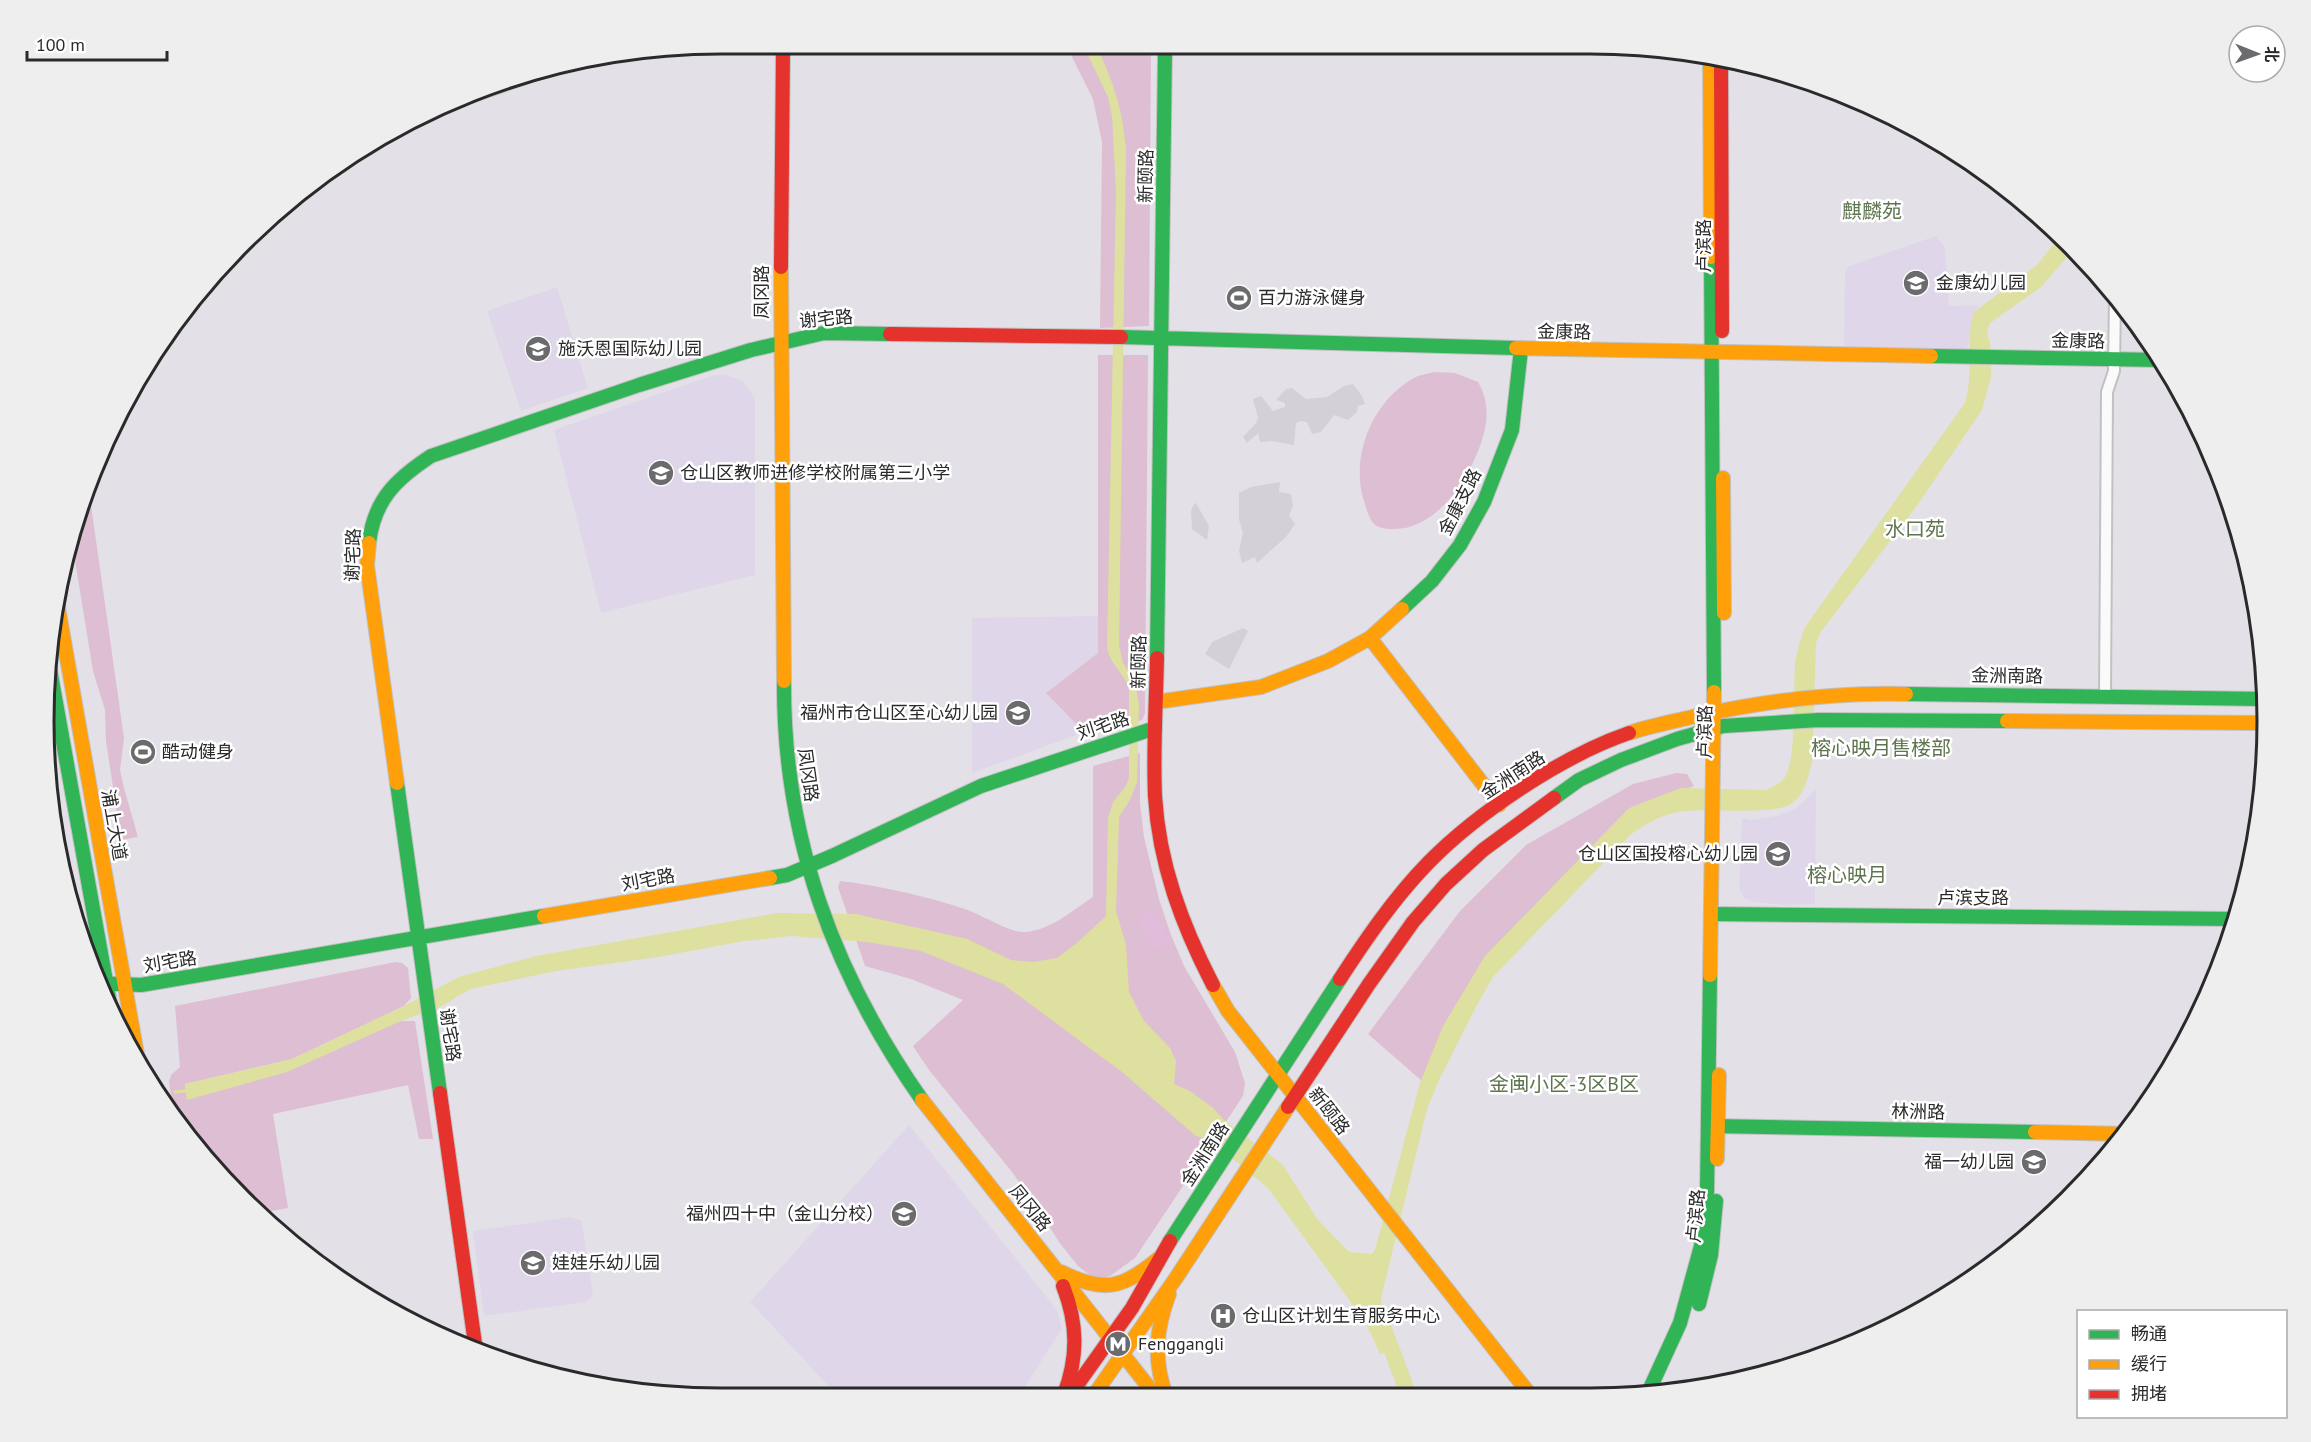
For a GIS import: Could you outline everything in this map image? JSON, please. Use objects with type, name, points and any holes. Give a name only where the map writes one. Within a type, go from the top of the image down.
[{"type":"main road","name":"凤冈路","points":[[783,54],[780,342],[786,749],[793,800],[807,867],[832,942],[870,1021],[911,1087],[1150,1388]]},
{"type":"main road","name":"新颐路","points":[[1165,54],[1155,795],[1159,835],[1170,884],[1180,916],[1200,961],[1228,1011],[1525,1388]]},
{"type":"main road","points":[[1710,65],[1717,354]]},
{"type":"main road","name":"卢滨路","points":[[1665,1383],[1690,1330],[1706,1278],[1716,1214],[1713,1126],[1719,710],[1717,354],[1721,67]]},
{"type":"main road","name":"谢宅路","points":[[474,1340],[368,573],[371,527],[381,501],[405,473],[440,452],[639,385],[780,342],[824,333],[1161,338]]},
{"type":"main road","name":"金康路","points":[[1161,338],[1717,354],[2151,360]]},
{"type":"main road","name":"金康支路","points":[[1156,702],[1261,687],[1328,660],[1370,638],[1432,581],[1460,545],[1484,502],[1512,430],[1521,349]]},
{"type":"main road","name":"浦上大道","points":[[61,626],[134,1036]]},
{"type":"main road","points":[[1370,638],[1499,805]]},
{"type":"main road","name":"金洲南路","points":[[1075,1388],[1132,1308],[1160,1257],[1365,941],[1401,894],[1429,862],[1499,805],[1555,769],[1599,746],[1637,730],[1719,710],[1793,696],[1819,694],[2256,699]]},
{"type":"main road","name":"浦上大道","points":[[55,698],[96,953]]},
{"type":"main road","points":[[1099,1388],[1176,1278],[1373,977],[1413,922],[1446,884],[1483,850],[1557,794],[1587,776],[1635,754],[1718,728],[1793,721],[2257,723]]},
{"type":"main road","name":"刘宅路","points":[[108,983],[141,985],[787,875],[981,786],[1155,728]]},
{"type":"main road","name":"卢滨支路","points":[[1716,914],[2227,919]]},
{"type":"main road","points":[[1653,1385],[1679,1330],[1698,1268],[1706,1215],[1713,1126]]},
{"type":"main road","name":"林洲路","points":[[1713,1126],[2113,1134]]},
{"type":"main road","points":[[1056,1269],[1076,1280],[1108,1286],[1135,1278],[1160,1257]]},
{"type":"main road","points":[[1056,1269],[1068,1296],[1077,1332],[1075,1362],[1066,1388]]},
{"type":"main road","points":[[1163,1388],[1155,1346],[1161,1315],[1176,1278]]},
{"type":"street","points":[[2105,696],[2107,392],[2114,371],[2115,310]]},
{"type":"shaded area","points":[[1070,54],[1151,54],[1149,326],[1100,328],[1102,142],[1093,99]]},
{"type":"shaded area","points":[[1087,54],[1100,54],[1104,63],[1120,109],[1126,149],[1119,645],[1123,663],[1135,682],[1139,704],[1137,782],[1130,800],[1119,817],[1116,911],[1126,945],[1129,992],[1144,1021],[1170,1048],[1176,1061],[1174,1084],[1190,1091],[1213,1108],[1224,1120],[1282,1164],[1318,1220],[1349,1252],[1372,1254],[1375,1250],[1420,1083],[1443,1026],[1485,956],[1629,808],[1681,788],[1766,790],[1785,777],[1789,768],[1793,740],[1796,662],[1805,627],[1965,403],[1969,381],[1971,323],[1974,312],[2037,265],[2055,242],[2068,256],[2041,287],[1990,323],[1987,331],[1991,349],[1991,377],[1982,410],[1916,507],[1820,633],[1816,643],[1812,762],[1800,795],[1792,803],[1769,810],[1686,811],[1673,813],[1641,827],[1631,834],[1493,977],[1440,1078],[1427,1109],[1382,1294],[1381,1303],[1396,1348],[1380,1354],[1366,1323],[1268,1188],[1209,1139],[1196,1136],[1122,1072],[1003,984],[921,951],[867,942],[792,936],[744,941],[658,957],[556,971],[470,989],[442,1006],[401,1021],[287,1072],[187,1100],[185,1084],[292,1059],[459,977],[536,956],[778,913],[856,914],[967,939],[1011,960],[1033,962],[1057,958],[1106,916],[1108,818],[1113,802],[1126,786],[1129,777],[1129,688],[1108,653],[1107,647],[1116,191],[1112,116],[1108,97]]},
{"type":"shaded area","points":[[1936,236],[1945,247],[1949,306],[1978,305],[1967,349],[1851,348],[1844,345],[1845,272],[1849,266]]},
{"type":"shaded area","name":"施沃恩国际幼儿园","points":[[557,287],[588,388],[521,411],[487,311]]},
{"type":"shaded area","points":[[1098,355],[1148,355],[1145,713],[1142,720],[1091,733],[1084,732],[1046,693],[1098,653]]},
{"type":"shaded area","points":[[1434,372],[1455,373],[1478,382],[1486,404],[1487,415],[1480,447],[1457,490],[1430,517],[1407,528],[1379,527],[1374,524],[1369,515],[1360,481],[1360,464],[1368,431],[1386,401],[1398,389],[1414,378]]},
{"type":"shaded area","name":"仓山区教师进修学校附属第三小学","points":[[724,374],[742,381],[755,400],[755,575],[601,613],[554,430],[711,376]]},
{"type":"shaded area","points":[[1353,384],[1365,404],[1358,406],[1357,412],[1348,420],[1334,415],[1321,432],[1312,434],[1307,422],[1300,421],[1296,423],[1294,445],[1272,441],[1260,442],[1258,433],[1247,443],[1243,437],[1258,418],[1253,399],[1261,396],[1273,411],[1285,407],[1285,403],[1276,400],[1286,389],[1292,388],[1306,399],[1327,397],[1344,386]]},
{"type":"shaded area","points":[[1280,482],[1279,492],[1291,494],[1293,506],[1289,515],[1295,524],[1286,537],[1257,563],[1255,557],[1242,563],[1239,551],[1243,533],[1239,520],[1239,493],[1251,487]]},
{"type":"shaded area","points":[[91,503],[124,738],[120,770],[138,837],[121,840],[106,741],[105,710],[93,671],[75,558]]},
{"type":"shaded area","points":[[1196,503],[1209,526],[1207,540],[1192,529],[1191,511]]},
{"type":"shaded area","name":"福州市仓山区至心幼儿园","points":[[1099,616],[1098,653],[1046,693],[1084,732],[972,773],[972,618]]},
{"type":"shaded area","points":[[1243,628],[1248,631],[1229,669],[1205,654],[1212,642]]},
{"type":"shaded area","points":[[1140,753],[1140,804],[1144,837],[1159,899],[1184,966],[1235,1052],[1245,1083],[1243,1096],[1135,1258],[1110,1276],[1103,1278],[1091,1276],[1078,1266],[1012,1172],[929,1070],[913,1046],[963,1000],[911,979],[865,966],[838,887],[840,881],[919,896],[972,911],[1018,932],[1044,928],[1093,897],[1093,766]]},
{"type":"shaded area","points":[[1676,773],[1687,774],[1694,786],[1630,810],[1536,910],[1422,1081],[1368,1034],[1460,911],[1526,845],[1633,784]]},
{"type":"shaded area","name":"仓山区国投榕心幼儿园","points":[[1816,789],[1815,904],[1783,905],[1755,902],[1744,898],[1739,888],[1742,818],[1751,820],[1776,816],[1795,809]]},
{"type":"shaded area","points":[[1156,909],[1170,944],[1150,952],[1136,917]]},
{"type":"shaded area","points":[[395,962],[402,963],[408,968],[411,998],[404,1006],[292,1059],[185,1084],[187,1099],[401,1021],[415,1021],[433,1139],[419,1139],[408,1085],[273,1114],[288,1208],[269,1211],[220,1161],[171,1099],[169,1082],[171,1075],[180,1067],[175,1006]]},
{"type":"shaded area","name":"福州四十中（金山分校）","points":[[909,1125],[1057,1310],[1062,1329],[1024,1388],[830,1388],[750,1302]]},
{"type":"shaded area","name":"娃娃乐幼儿园","points":[[571,1217],[582,1221],[593,1295],[586,1302],[484,1316],[473,1231]]},
{"type":"waterway","points":[[175,1092],[186,1091]]},
{"type":"waterway","points":[[1384,1329],[1406,1388]]},
{"type":"traffic: fast","points":[[1157,658],[1165,54]]},
{"type":"traffic: fast","points":[[1711,257],[1714,692]]},
{"type":"traffic: fast","points":[[369,543],[376,514],[389,492],[407,473],[431,456],[639,385],[751,350],[824,333],[890,334]]},
{"type":"traffic: fast","points":[[1121,337],[1516,348]]},
{"type":"traffic: fast","points":[[1402,609],[1432,581],[1460,545],[1484,502],[1512,430],[1521,349]]},
{"type":"traffic: fast","points":[[1931,356],[2151,360]]},
{"type":"traffic: fast","points":[[784,681],[786,739],[793,794],[804,849],[819,901],[839,953],[863,1003],[890,1052],[922,1100]]},
{"type":"traffic: fast","points":[[1906,694],[2256,699]]},
{"type":"traffic: fast","points":[[55,695],[105,976]]},
{"type":"traffic: fast","points":[[1554,798],[1579,780],[1621,760],[1677,739],[1723,726],[1819,720],[2007,721]]},
{"type":"traffic: fast","points":[[770,878],[787,875],[832,856],[981,786],[1155,728]]},
{"type":"traffic: fast","points":[[397,783],[440,1093]]},
{"type":"traffic: fast","points":[[1711,914],[2227,919]]},
{"type":"traffic: fast","points":[[108,984],[141,985],[544,916]]},
{"type":"traffic: fast","points":[[1652,1385],[1680,1323],[1701,1246],[1707,1193],[1710,975]]},
{"type":"traffic: fast","points":[[1170,1241],[1340,979]]},
{"type":"traffic: fast","points":[[1710,1126],[2035,1132]]},
{"type":"traffic: fast","points":[[1699,1304],[1711,1255],[1716,1201]]},
{"type":"traffic: slow","points":[[1710,65],[1711,257]]},
{"type":"traffic: slow","points":[[781,267],[784,681]]},
{"type":"traffic: slow","points":[[1516,348],[1931,356]]},
{"type":"traffic: slow","points":[[1723,478],[1724,613]]},
{"type":"traffic: slow","points":[[369,543],[367,565],[397,783]]},
{"type":"traffic: slow","points":[[1156,702],[1261,687],[1328,661],[1370,638],[1402,609]]},
{"type":"traffic: slow","points":[[61,626],[134,1037]]},
{"type":"traffic: slow","points":[[1370,638],[1499,805]]},
{"type":"traffic: slow","points":[[1710,975],[1714,692]]},
{"type":"traffic: slow","points":[[1629,733],[1692,717],[1772,702],[1852,694],[1906,694]]},
{"type":"traffic: slow","points":[[2007,721],[2257,723]]},
{"type":"traffic: slow","points":[[544,916],[770,878]]},
{"type":"traffic: slow","points":[[1213,985],[1228,1011],[1525,1388]]},
{"type":"traffic: slow","points":[[1717,1159],[1719,1075]]},
{"type":"traffic: slow","points":[[922,1100],[1149,1388]]},
{"type":"traffic: slow","points":[[1099,1388],[1176,1278],[1288,1107]]},
{"type":"traffic: slow","points":[[2035,1132],[2113,1134]]},
{"type":"traffic: slow","points":[[1061,1272],[1089,1283],[1112,1285],[1134,1277],[1158,1259]]},
{"type":"traffic: slow","points":[[1164,1388],[1159,1369],[1158,1344],[1161,1320],[1169,1294]]},
{"type":"traffic: jam","points":[[781,267],[783,54]]},
{"type":"traffic: jam","points":[[1721,67],[1722,331]]},
{"type":"traffic: jam","points":[[890,334],[1121,337]]},
{"type":"traffic: jam","points":[[1157,658],[1154,779],[1161,846],[1182,917],[1213,985]]},
{"type":"traffic: jam","points":[[1340,979],[1392,905],[1416,876],[1448,844],[1495,806],[1549,771],[1603,743],[1629,733]]},
{"type":"traffic: jam","points":[[1288,1107],[1413,922],[1446,884],[1483,850],[1554,798]]},
{"type":"traffic: jam","points":[[440,1093],[475,1340]]},
{"type":"traffic: jam","points":[[1075,1388],[1132,1308],[1170,1241]]},
{"type":"traffic: jam","points":[[1063,1286],[1074,1327],[1074,1354],[1066,1388]]},
{"type":"place","name":"金康幼儿园","points":[[1916,283]]},
{"type":"place","name":"百力游泳健身","points":[[1239,298]]},
{"type":"place","name":"施沃恩国际幼儿园","points":[[538,349]]},
{"type":"place","name":"仓山区教师进修学校附属第三小学","points":[[661,473]]},
{"type":"place","name":"福州市仓山区至心幼儿园","points":[[1018,713]]},
{"type":"place","name":"酷动健身","points":[[143,752]]},
{"type":"place","name":"仓山区国投榕心幼儿园","points":[[1778,854]]},
{"type":"place","name":"福一幼儿园","points":[[2034,1162]]},
{"type":"place","name":"福州四十中（金山分校）","points":[[904,1214]]},
{"type":"place","name":"娃娃乐幼儿园","points":[[533,1263]]},
{"type":"place","name":"仓山区计划生育服务中心","points":[[1223,1316]]},
{"type":"place","name":"Fenggangli","points":[[1118,1344]]},
{"type":"district","name":"麒麟苑","points":[[1872,211]]},
{"type":"district","name":"水口苑","points":[[1915,529]]},
{"type":"district","name":"榕心映月售楼部","points":[[1881,748]]},
{"type":"district","name":"榕心映月","points":[[1847,875]]},
{"type":"district","name":"金闽小区-3区B区","points":[[1564,1084]]}]
